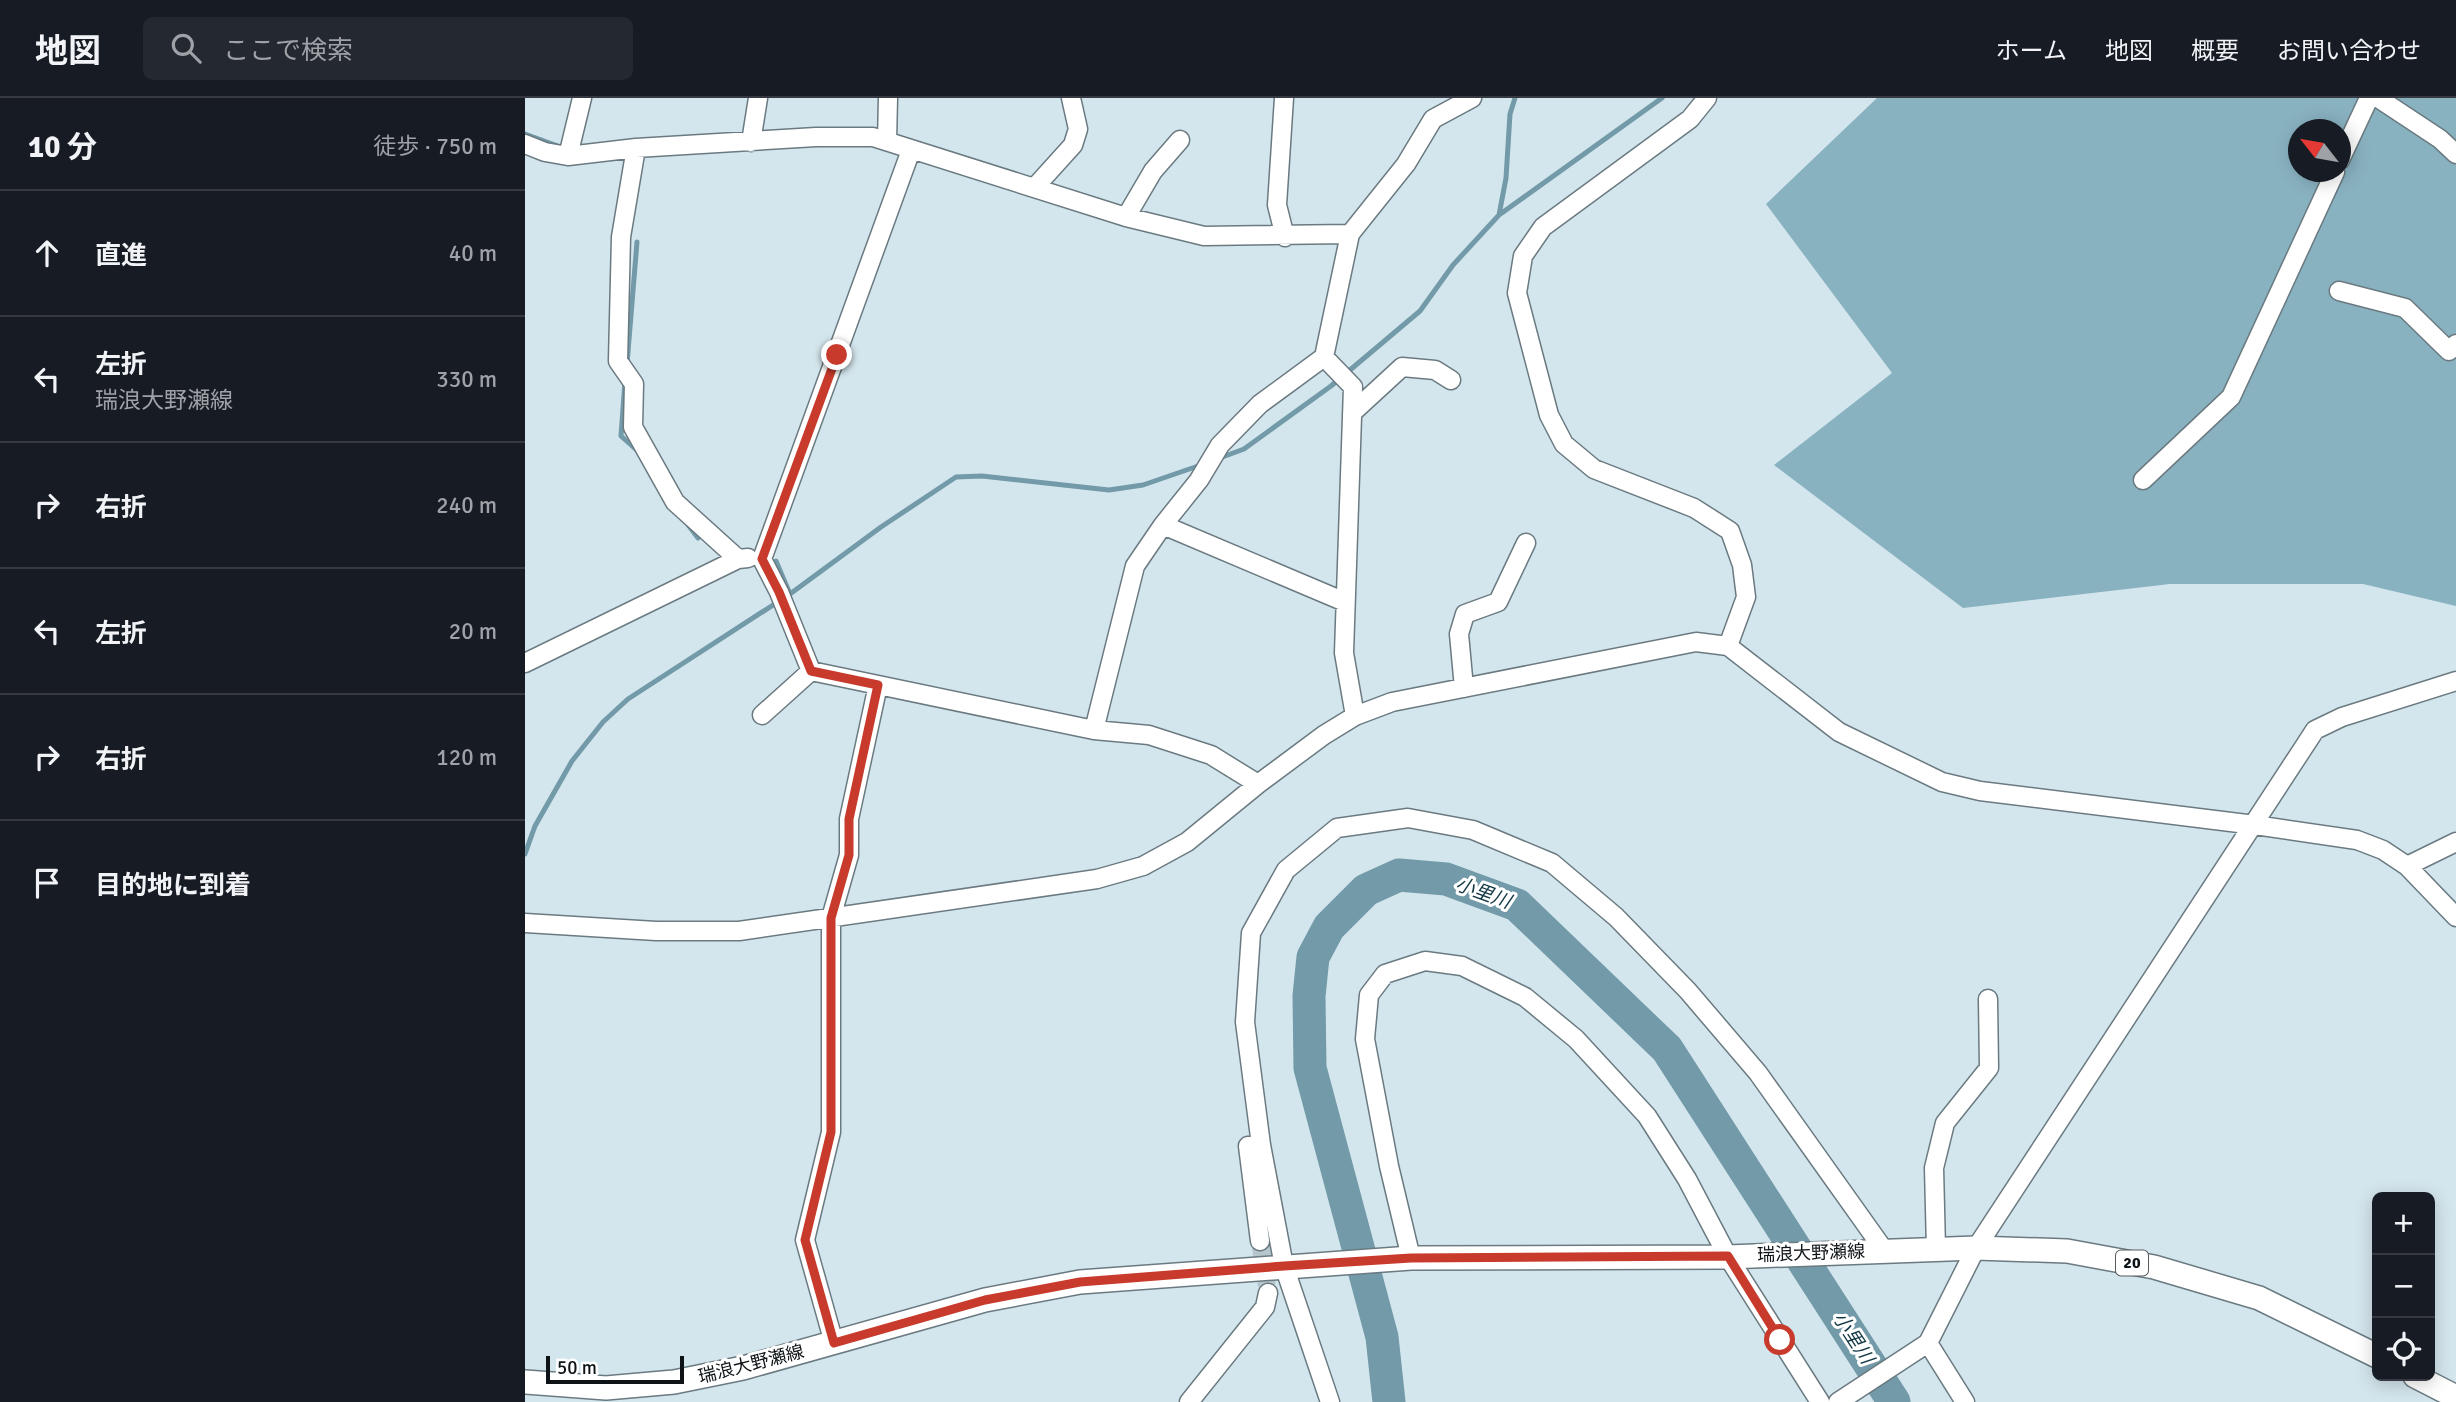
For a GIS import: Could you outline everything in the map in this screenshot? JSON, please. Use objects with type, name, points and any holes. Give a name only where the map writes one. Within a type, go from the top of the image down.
[{"type":"main road","name":"瑞浪大野瀬線","points":[[525,1382],[606,1388],[674,1382],[743,1368],[985,1300],[1080,1282],[1411,1258],[1734,1256],[1976,1248],[2067,1251],[2154,1267],[2259,1298],[2372,1354]]},
{"type":"main road","points":[[2424,1381],[2454,1398]]},
{"type":"street","points":[[568,156],[582,98]]},
{"type":"street","points":[[751,142],[758,98]]},
{"type":"street","points":[[887,141],[888,98]]},
{"type":"street","points":[[1035,187],[1073,145],[1077,129],[1071,98]]},
{"type":"street","points":[[1284,98],[1277,205],[1285,237]]},
{"type":"street","points":[[1094,730],[1135,566],[1199,480],[1220,445],[1260,404],[1324,357],[1350,234],[1406,164],[1433,120],[1472,98]]},
{"type":"street","points":[[1707,98],[1691,119],[1543,227],[1523,256],[1517,292],[1549,415],[1564,444],[1594,469],[1695,508],[1730,531],[1742,565],[1747,597],[1727,646]]},
{"type":"street","points":[[2351,136],[2369,98]]},
{"type":"street","points":[[2378,98],[2441,139],[2456,154]]},
{"type":"street","points":[[525,145],[568,156],[636,148],[859,136],[887,141],[1126,217],[1204,236],[1285,237],[1350,234]]},
{"type":"street","points":[[1126,217],[1153,171],[1180,140]]},
{"type":"street","points":[[636,148],[621,237],[618,361],[634,384],[633,427],[675,502],[737,559]]},
{"type":"street","points":[[811,671],[782,599],[762,559],[911,150]]},
{"type":"street","points":[[2143,480],[2231,397],[2330,182]]},
{"type":"street","points":[[2339,291],[2405,308],[2449,351],[2456,344]]},
{"type":"street","points":[[1324,357],[1353,387],[1345,653],[1355,716]]},
{"type":"street","points":[[1352,413],[1402,367],[1435,370],[1451,380]]},
{"type":"street","points":[[1163,525],[1345,602]]},
{"type":"street","points":[[1464,688],[1459,634],[1465,614],[1497,602],[1526,543]]},
{"type":"street","points":[[525,663],[737,559],[762,559]]},
{"type":"street","points":[[525,923],[656,931],[739,931],[1097,879],[1143,866],[1187,842],[1258,784],[1324,735],[1355,716],[1392,702],[1696,642],[1727,646],[1839,732],[1942,782],[1980,791],[2357,840],[2383,850],[2407,866],[2456,917]]},
{"type":"street","points":[[811,671],[1094,730],[1149,735],[1211,755],[1258,784]]},
{"type":"street","points":[[762,715],[811,671]]},
{"type":"street","points":[[1837,1402],[1928,1343],[1976,1248],[2315,730],[2342,717],[2456,681]]},
{"type":"street","points":[[834,1343],[805,1240],[831,1132],[831,918],[849,855],[849,819],[878,685]]},
{"type":"street","points":[[1330,1402],[1291,1266],[1261,1145],[1245,1021],[1251,933],[1286,870],[1338,828],[1408,818],[1473,830],[1552,863],[1616,917],[1688,991],[1758,1073],[1877,1251]]},
{"type":"street","points":[[2407,866],[2456,842]]},
{"type":"street","points":[[1411,1258],[1389,1166],[1365,1039],[1369,995],[1385,974],[1425,961],[1462,966],[1525,997],[1576,1039],[1647,1116],[1734,1256],[1819,1402]]},
{"type":"street","points":[[1936,1249],[1934,1168],[1945,1123],[1989,1068],[1988,999]]},
{"type":"street","points":[[1259,1241],[1248,1146],[1261,1145]]},
{"type":"street","points":[[1189,1402],[1265,1307],[1268,1293]]},
{"type":"street","points":[[1928,1343],[1965,1402]]},
{"type":"shaded area","points":[[1877,98],[2456,98],[2456,606],[2363,584],[2170,584],[1963,608],[1774,465],[1892,373],[1766,204]]},
{"type":"waterway","points":[[1499,215],[1506,178],[1510,114],[1515,98]]},
{"type":"waterway","points":[[1217,459],[1244,449],[1331,386],[1420,311],[1453,265],[1499,215],[1662,98]]},
{"type":"waterway","points":[[525,134],[558,146]]},
{"type":"waterway","points":[[627,364],[637,242]]},
{"type":"waterway","points":[[625,381],[621,436],[640,453]]},
{"type":"waterway","points":[[525,854],[535,826],[572,761],[603,722],[628,699],[790,594],[881,527],[956,477],[982,476],[1109,490],[1143,485],[1201,465]]},
{"type":"waterway","points":[[686,522],[698,538]]},
{"type":"waterway","points":[[776,561],[790,594]]},
{"type":"waterway","name":"小里川","points":[[1389,1402],[1382,1337],[1310,1068],[1309,996],[1313,957],[1329,927],[1366,890],[1399,875],[1446,879],[1517,905],[1667,1049],[1894,1402]]},
{"type":"tunnel","points":[[1260,1241],[1268,1293]]},
{"type":"route","points":[[837,355],[762,559],[779,592],[811,671],[878,685],[849,819],[849,855],[831,918],[831,1132],[805,1240],[834,1343],[985,1300],[1080,1282],[1411,1258],[1728,1256],[1780,1340]]}]
